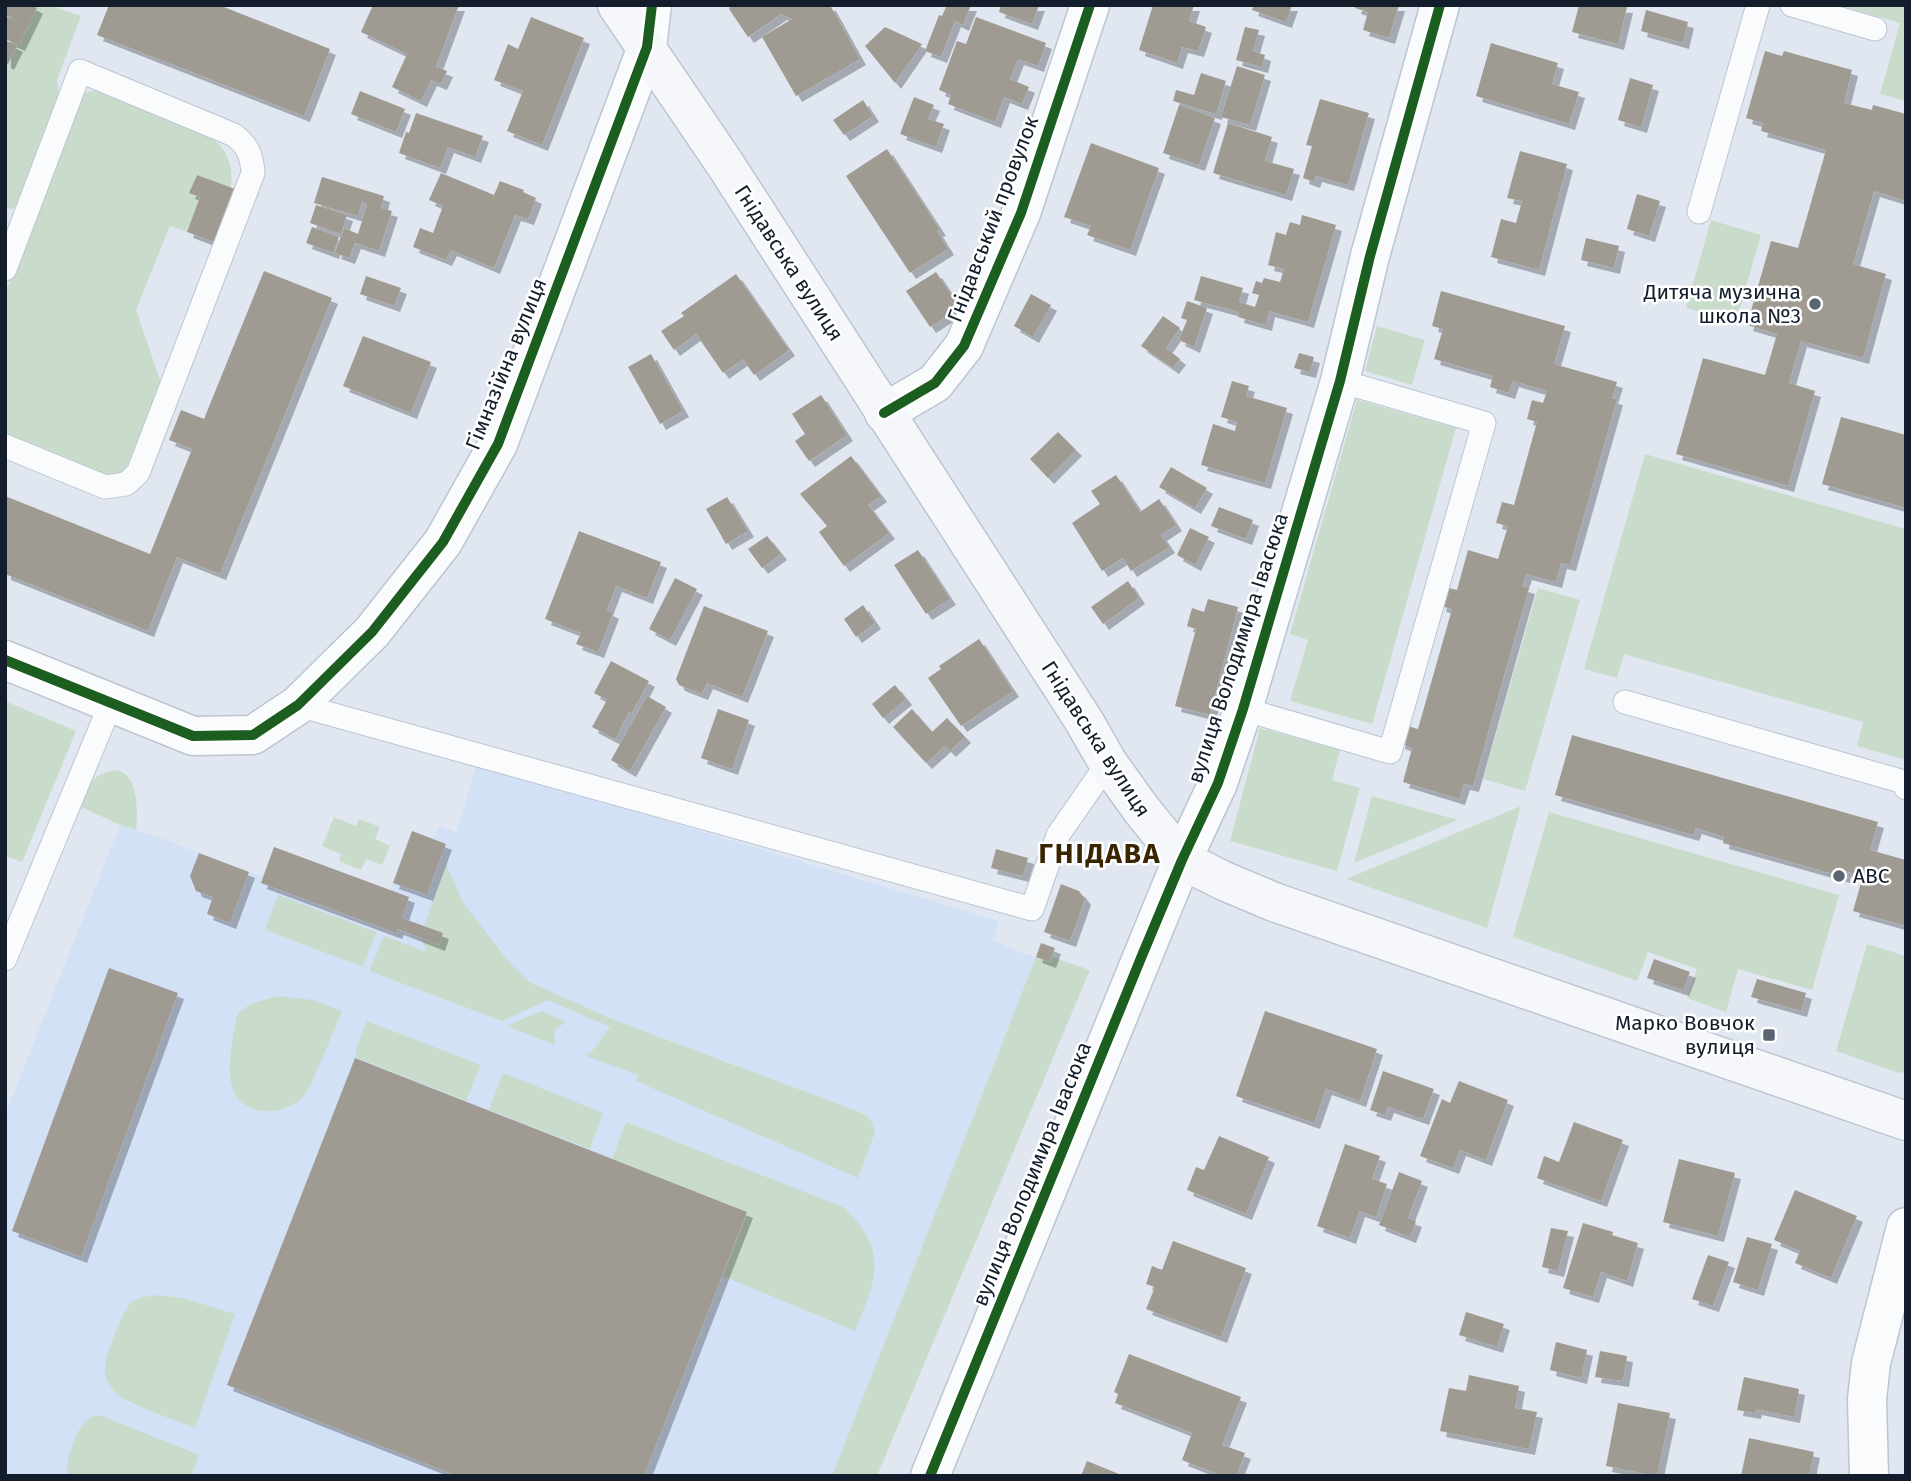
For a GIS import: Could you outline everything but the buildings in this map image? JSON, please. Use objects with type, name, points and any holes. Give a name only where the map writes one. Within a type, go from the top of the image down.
[{"type":"main road","name":"Гнідавська вулиця","points":[[617,5],[726,164],[1084,721],[1108,763],[1182,860],[1274,902],[1906,1121]]},
{"type":"street","name":"Гімназійна вулиця","points":[[5,660],[193,736],[253,735],[298,705],[372,632],[443,542],[498,444],[647,47],[652,5]]},
{"type":"street","name":"Гнідавський провулок","points":[[884,412],[935,383],[964,346],[1021,213],[1090,5]]},
{"type":"street","name":"вулиця Володимира Івасюка","points":[[930,1476],[1182,860],[1218,783],[1243,709],[1340,381],[1370,256],[1440,5]]},
{"type":"street","points":[[1869,1476],[1867,1399],[1871,1363],[1906,1227]]},
{"type":"lane","points":[[1699,212],[1758,5]]},
{"type":"lane","points":[[1792,5],[1875,29]]},
{"type":"lane","points":[[5,270],[80,71],[234,135],[252,157],[253,173],[138,473],[125,484],[105,486],[5,446]]},
{"type":"lane","points":[[1243,709],[1390,752],[1483,423],[1340,381]]},
{"type":"lane","points":[[8,946],[111,702]]},
{"type":"lane","points":[[1625,702],[1904,782],[1906,788]]},
{"type":"lane","points":[[298,705],[1032,909],[1058,835],[1108,763]]},
{"type":"shaded area","points":[[477,764],[999,921],[993,940],[1036,957],[832,1476],[5,1476],[5,1115],[120,825],[249,872],[263,875],[274,847],[390,890],[412,831],[432,838],[440,826],[456,832]]},
{"type":"green space","points":[[5,5],[49,5],[81,16],[57,80],[60,98],[18,205],[12,209],[5,208]]},
{"type":"green space","points":[[1838,5],[1906,5],[1906,101],[1880,94],[1900,23]]},
{"type":"green space","points":[[107,91],[209,137],[225,153],[231,172],[231,188],[196,175],[190,193],[200,197],[187,232],[170,226],[136,310],[160,384],[126,468],[109,477],[5,438],[5,294],[78,104],[85,93]]},
{"type":"green space","points":[[1711,220],[1761,235],[1736,322],[1686,308]]},
{"type":"green space","points":[[1377,326],[1425,340],[1412,385],[1365,371]]},
{"type":"green space","points":[[1357,400],[1456,428],[1372,724],[1290,701],[1308,640],[1290,634]]},
{"type":"green space","points":[[1645,454],[1906,529],[1906,760],[1857,746],[1863,722],[1624,654],[1617,678],[1584,669]]},
{"type":"green space","points":[[1538,588],[1580,600],[1525,791],[1483,779]]},
{"type":"green space","points":[[5,701],[76,731],[22,862],[5,856]]},
{"type":"green space","points":[[1260,728],[1340,750],[1332,780],[1360,788],[1337,871],[1230,841]]},
{"type":"green space","points":[[114,770],[128,777],[132,785],[137,803],[136,830],[81,807],[91,782],[99,775]]},
{"type":"green space","points":[[1372,796],[1458,820],[1354,863]]},
{"type":"green space","points":[[1521,806],[1487,928],[1346,879]]},
{"type":"green space","points":[[1549,812],[1839,895],[1812,990],[1738,969],[1726,1012],[1687,998],[1697,969],[1648,952],[1637,981],[1513,937]]},
{"type":"green space","points":[[334,817],[356,826],[359,819],[380,827],[375,839],[390,846],[382,865],[366,859],[361,870],[339,861],[341,854],[322,846]]},
{"type":"green space","points":[[446,864],[464,904],[509,962],[529,982],[619,1022],[868,1117],[875,1132],[858,1178],[636,1081],[638,1075],[586,1056],[610,1027],[548,1000],[502,1021],[369,971],[384,936],[427,952],[421,938],[439,945],[443,933],[424,926]]},
{"type":"green space","points":[[278,895],[376,932],[363,967],[265,930]]},
{"type":"green space","points":[[1867,944],[1906,956],[1906,1071],[1899,1073],[1836,1051]]},
{"type":"green space","points":[[1036,957],[1050,962],[1052,957],[1090,970],[877,1476],[832,1476]]},
{"type":"green space","points":[[279,996],[313,1000],[342,1011],[311,1085],[303,1097],[278,1110],[258,1110],[241,1102],[231,1084],[230,1058],[234,1030],[238,1013],[252,1003]]},
{"type":"green space","points":[[542,1011],[566,1022],[556,1029],[555,1045],[507,1026]]},
{"type":"green space","points":[[367,1021],[481,1065],[466,1101],[355,1057]]},
{"type":"green space","points":[[503,1073],[603,1113],[590,1149],[489,1110]]},
{"type":"green space","points":[[626,1122],[843,1207],[868,1237],[873,1252],[873,1281],[855,1331],[723,1276],[748,1212],[612,1159]]},
{"type":"green space","points":[[159,1295],[187,1299],[235,1314],[195,1428],[122,1397],[108,1383],[106,1377],[111,1345],[129,1305],[139,1299]]},
{"type":"green space","points":[[102,1416],[199,1455],[191,1476],[67,1476],[69,1456],[78,1432],[86,1421]]},
{"type":"cycle path","points":[[5,660],[193,736],[253,735],[298,705],[372,632],[443,542],[498,444],[647,47],[652,5]]},
{"type":"cycle path","points":[[884,413],[935,383],[964,346],[1021,213],[1090,5]]},
{"type":"cycle path","points":[[930,1476],[1141,958],[1218,783],[1243,709],[1340,381],[1370,256],[1440,5]]},
{"type":"place","name":"Дитяча музична школа №3","points":[[1815,304]]},
{"type":"place","name":"ABC","points":[[1839,876]]},
{"type":"place","name":"Марко Вовчок вулиця","points":[[1769,1035]]},
{"type":"district","name":"ГНІДАВА","points":[[1100,853]]}]
